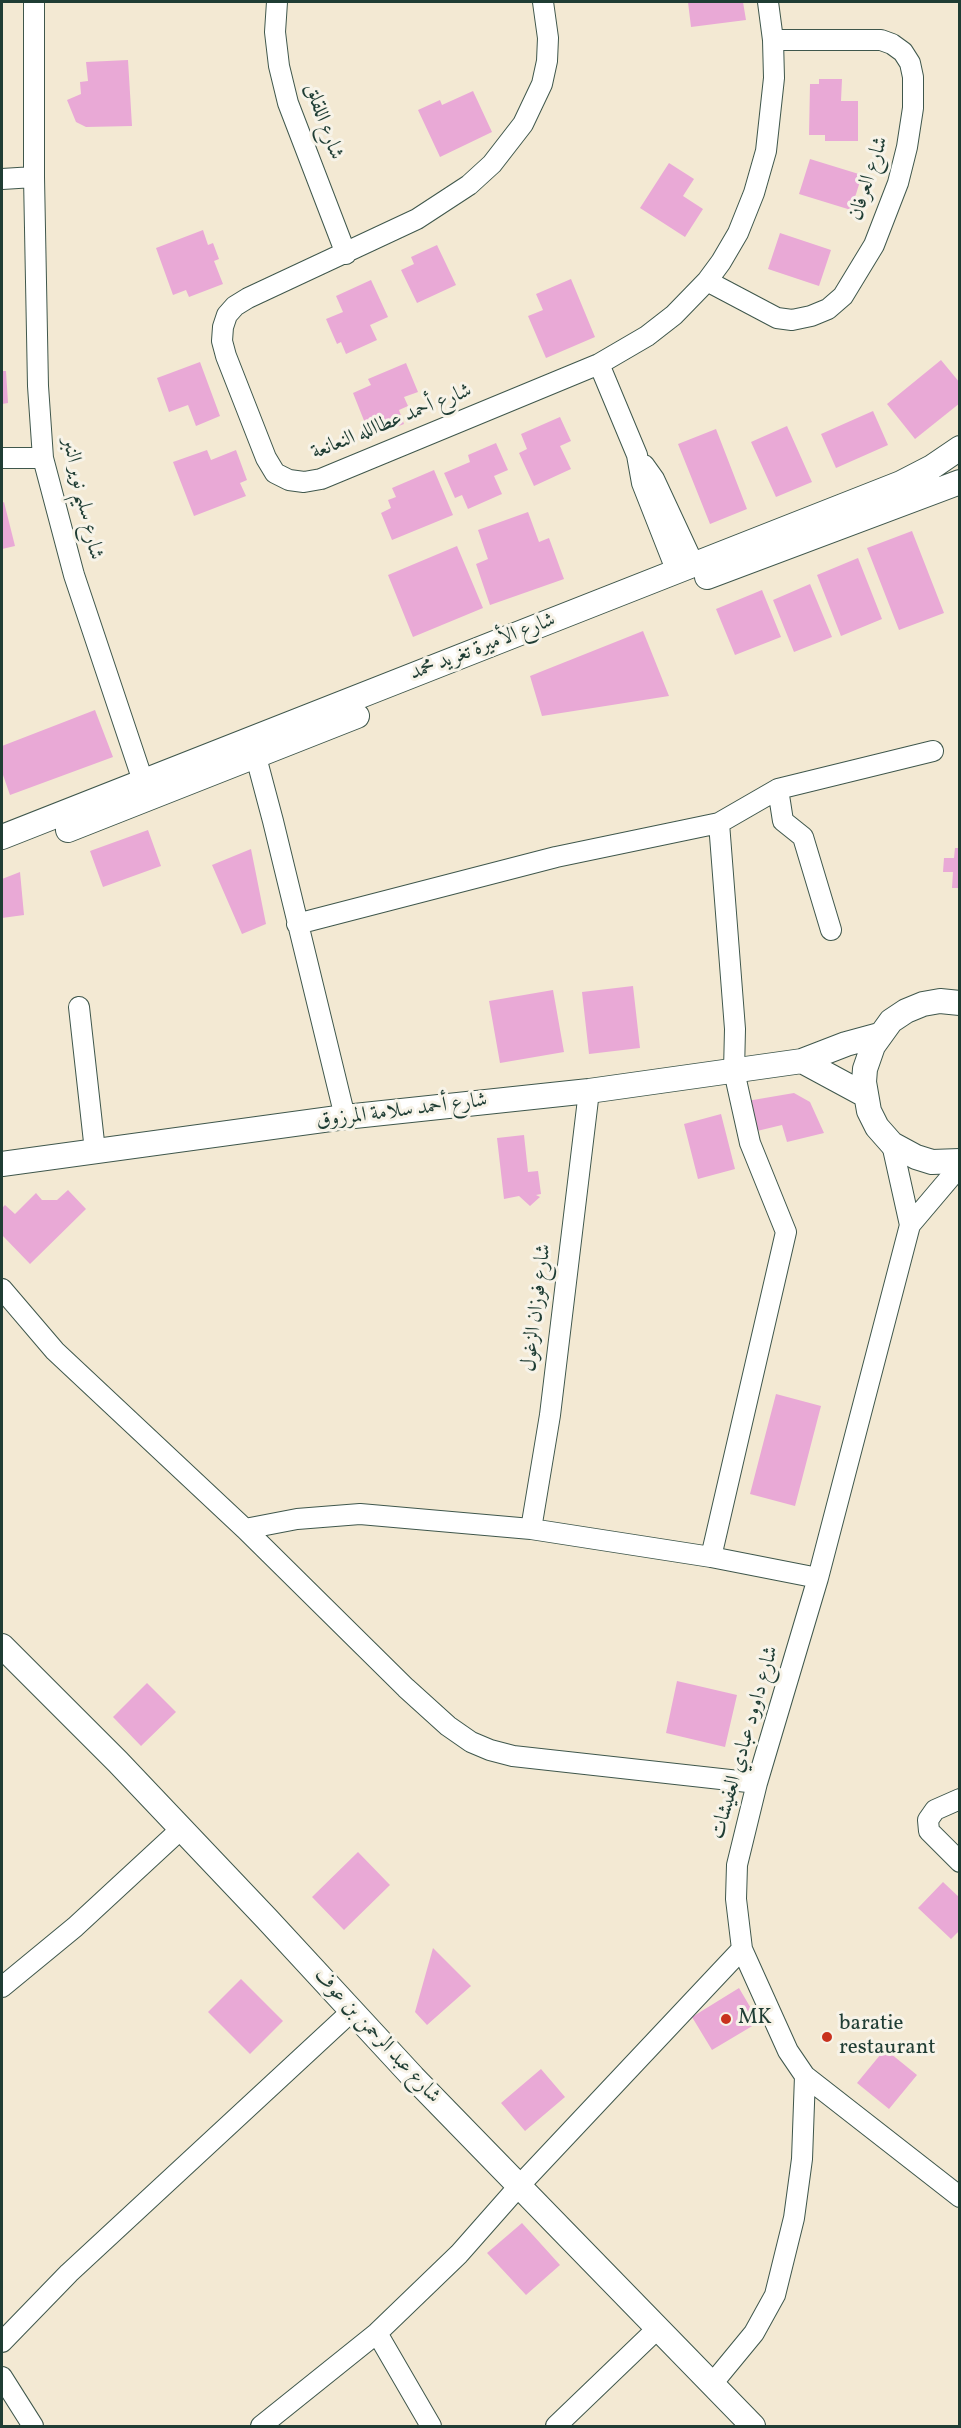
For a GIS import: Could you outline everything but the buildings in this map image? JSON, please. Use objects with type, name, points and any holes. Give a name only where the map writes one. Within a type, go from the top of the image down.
[{"type":"street","name":"شارع سليم نوير النبر","points":[[34,2],[34,177],[38,386],[43,458],[74,575],[143,781]]},
{"type":"street","name":"شارع اللقلق","points":[[277,2],[275,32],[279,66],[288,103],[346,254]]},
{"type":"street","name":"شارع أحمد عطاالله النعانعة","points":[[543,2],[548,38],[547,61],[542,84],[531,110],[509,144],[477,178],[443,204],[346,254],[248,298],[235,306],[227,315],[222,341],[226,357],[266,458],[275,472],[289,480],[304,482],[321,479],[599,364],[647,336],[674,315],[707,281],[721,262],[738,233],[754,193],[766,151],[774,78],[773,40],[768,2]]},
{"type":"street","name":"شارع العرفان","points":[[707,281],[777,318],[792,320],[828,309],[843,296],[874,245],[898,183],[913,108],[914,77],[910,63],[903,52],[881,40],[773,40]]},
{"type":"street","points":[[2,179],[34,177]]},
{"type":"street","points":[[599,364],[637,455],[654,479],[685,569]]},
{"type":"street","name":"شارع الأميرة تغريد محمد","points":[[2,837],[901,483],[932,467],[960,448]]},
{"type":"street","points":[[2,458],[43,458]]},
{"type":"street","name":"شارع الأميرة تغريد محمد","points":[[2,855],[256,757],[684,586],[960,482]]},
{"type":"street","points":[[297,924],[556,857],[719,824],[778,789],[933,751]]},
{"type":"street","points":[[256,757],[345,1117]]},
{"type":"street","points":[[778,789],[783,821],[803,837],[831,930]]},
{"type":"street","points":[[711,1557],[786,1232],[750,1143],[734,1071],[735,1029],[719,824]]},
{"type":"street","points":[[953,997],[923,1004],[891,1021],[879,1035],[868,1057],[865,1069],[865,1095],[869,1111],[877,1126],[892,1144],[916,1157],[932,1162],[960,1161]]},
{"type":"street","points":[[79,1007],[95,1151]]},
{"type":"street","name":"شارع أحمد سلامة المرزوق","points":[[2,1164],[345,1117],[589,1091],[802,1061],[846,1044],[879,1035]]},
{"type":"street","points":[[802,1061],[865,1095]]},
{"type":"street","name":"شارع فوزان الزغول","points":[[531,1529],[550,1415],[589,1091]]},
{"type":"street","name":"شارع داوود عبادي العفيشات","points":[[892,1144],[910,1225]]},
{"type":"street","name":"شارع داوود عبادي العفيشات","points":[[960,1166],[910,1225],[818,1578],[757,1783],[738,1865],[736,1899],[742,1949],[788,2051],[805,2076],[960,2197]]},
{"type":"street","points":[[2,1289],[55,1351],[245,1529],[406,1688],[448,1726],[471,1742],[513,1756],[757,1783]]},
{"type":"street","points":[[245,1529],[297,1519],[360,1514],[531,1529],[711,1557],[818,1578]]},
{"type":"street","name":"شارع عبد الرحمن بن عوف","points":[[2,1646],[118,1762],[519,2186],[753,2427]]},
{"type":"street","points":[[960,1799],[935,1810],[928,1820],[929,1831],[960,1862]]},
{"type":"street","points":[[2,1987],[75,1927],[180,1830]]},
{"type":"street","points":[[261,2427],[378,2333],[459,2254],[519,2186],[742,1949]]},
{"type":"street","points":[[2,2342],[69,2273],[352,2011]]},
{"type":"street","points":[[712,2384],[754,2333],[775,2295],[794,2218],[802,2158],[805,2076]]},
{"type":"street","points":[[555,2427],[657,2329]]},
{"type":"street","points":[[378,2333],[431,2427]]},
{"type":"street","points":[[2,2377],[33,2427]]},
{"type":"place","name":"MK","points":[[726,2019]]},
{"type":"place","name":"baratie restaurant","points":[[827,2037]]}]
